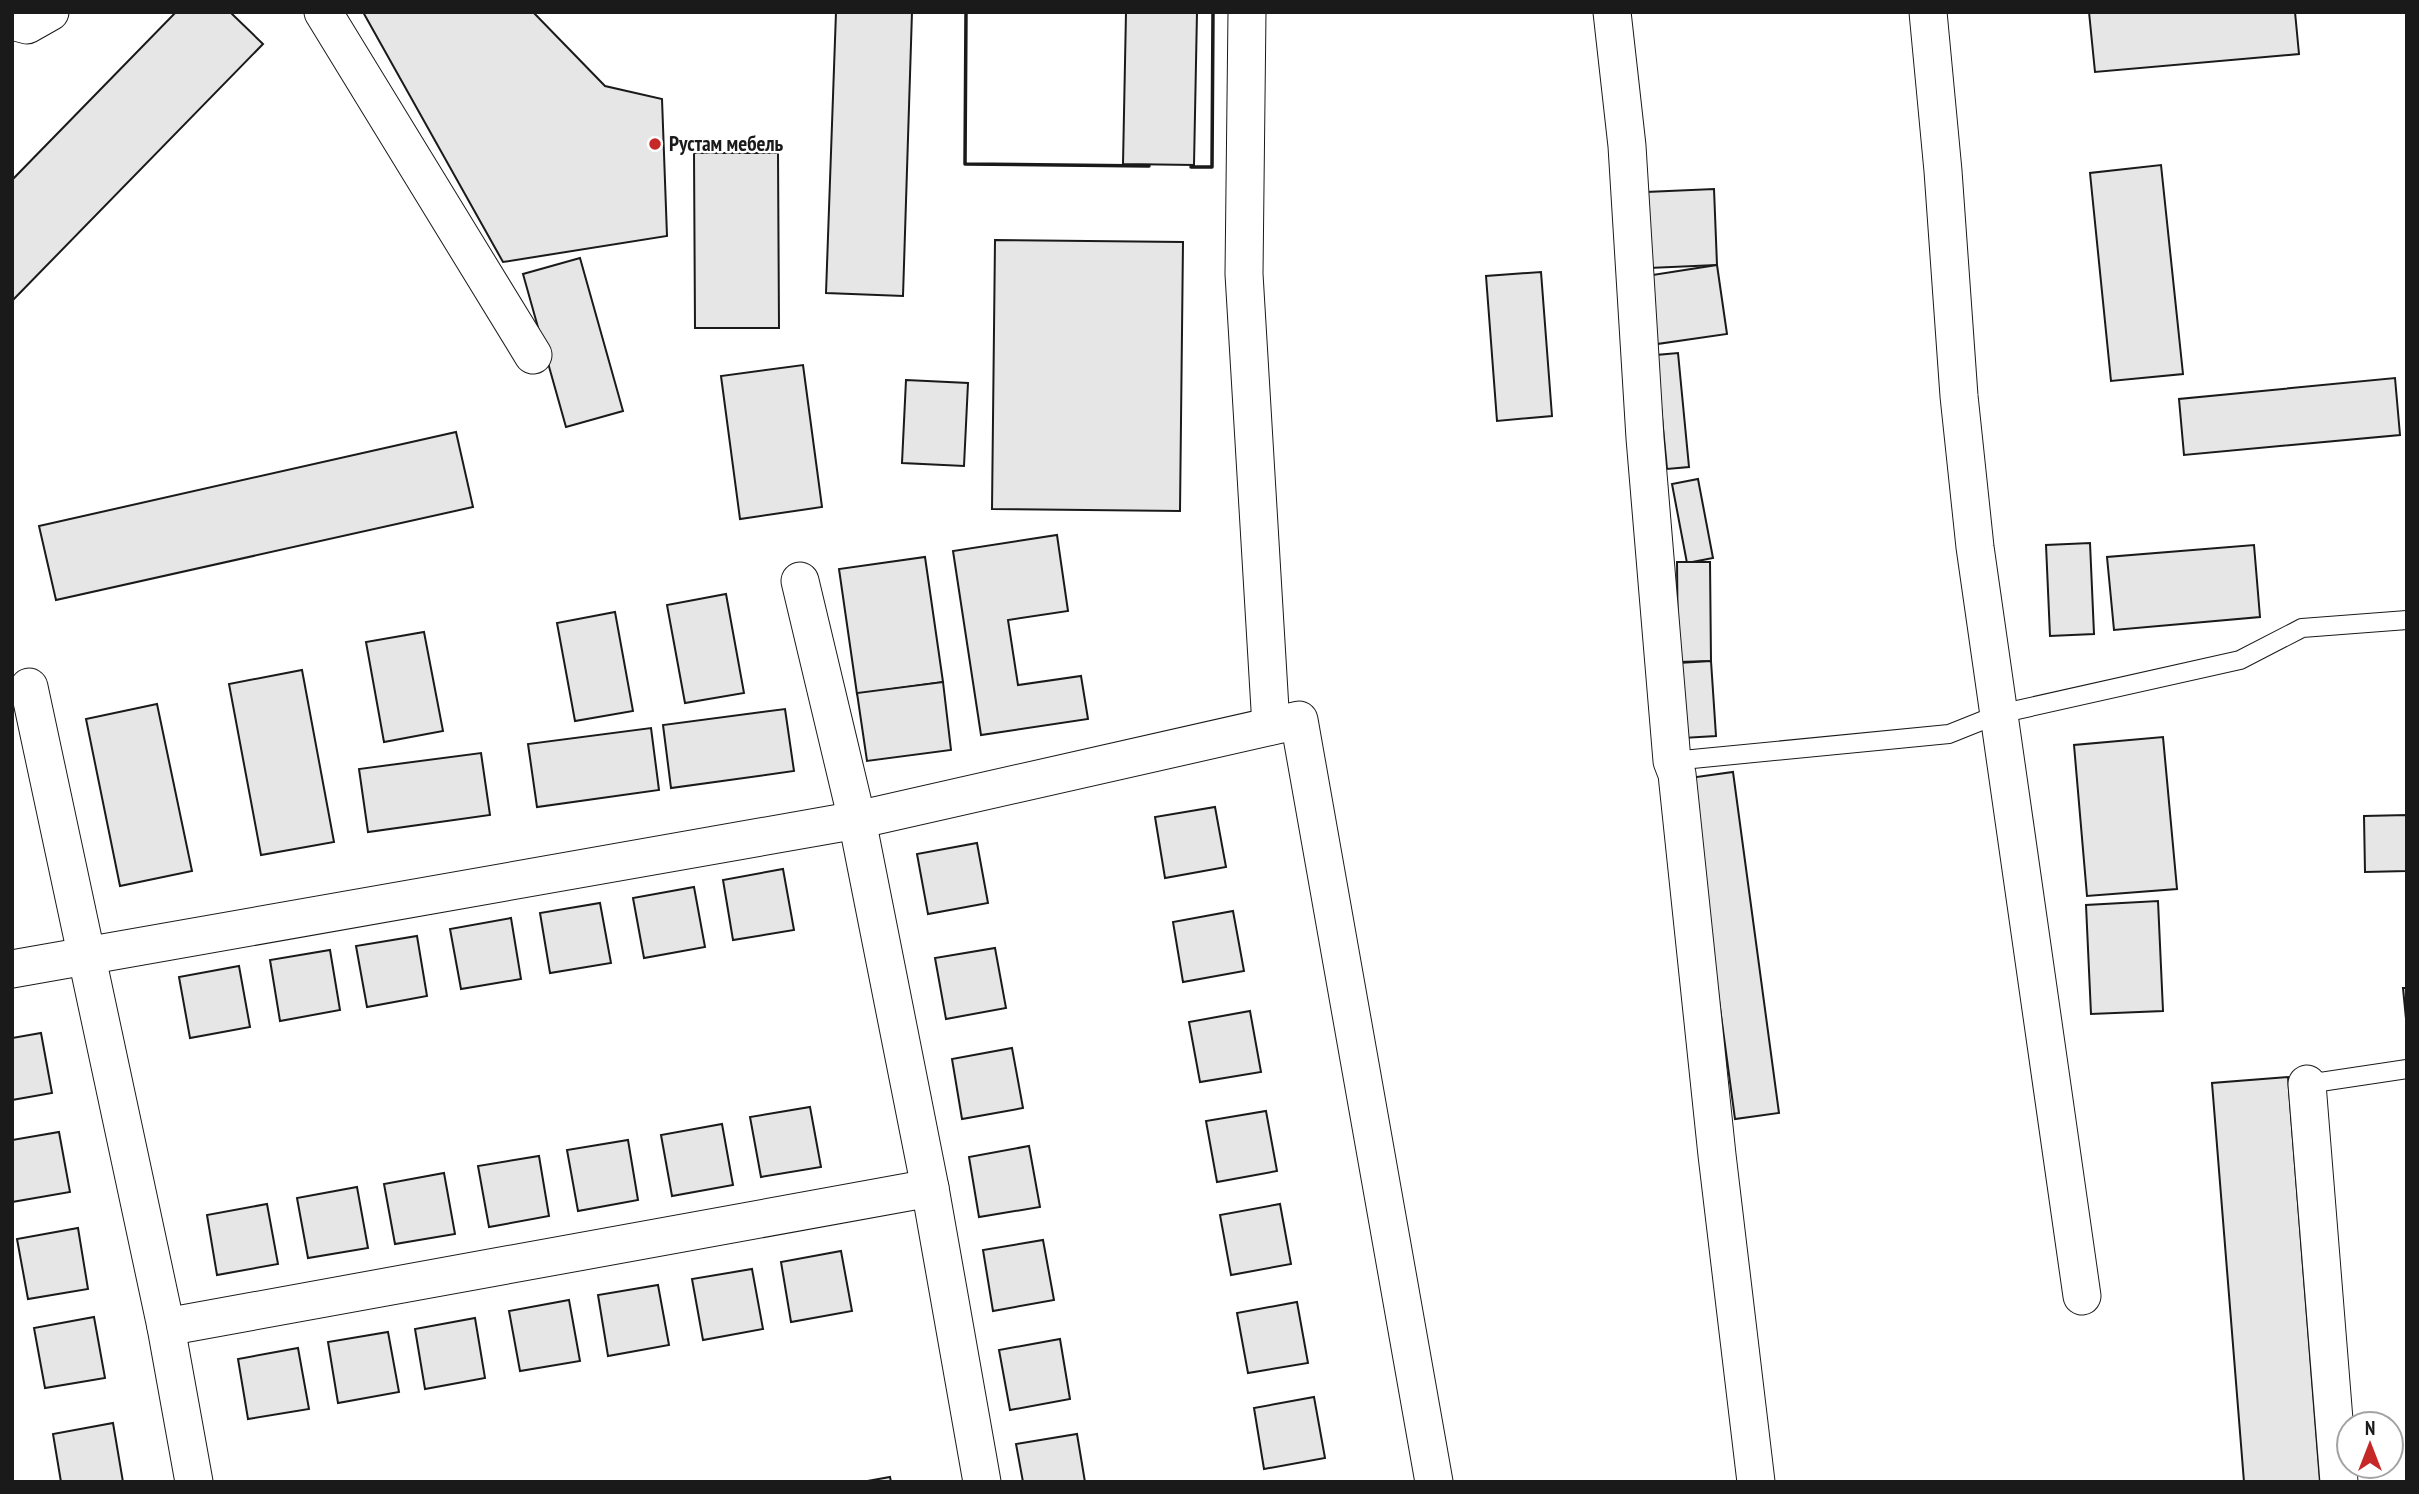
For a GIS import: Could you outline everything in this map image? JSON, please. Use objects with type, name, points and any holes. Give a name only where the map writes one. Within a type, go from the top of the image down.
[{"type":"street","points":[[12,21],[27,25],[50,12]]},
{"type":"street","points":[[323,12],[533,355]]},
{"type":"street","points":[[1247,12],[1244,274],[1270,726]]},
{"type":"street","points":[[1612,12],[1627,146],[1645,438],[1672,761],[1677,774],[1717,1155],[1756,1482]]},
{"type":"street","points":[[1927,12],[1943,171],[1959,396],[1975,547],[2082,1296]]},
{"type":"street","points":[[800,581],[857,820],[930,1188],[982,1482]]},
{"type":"street","points":[[29,687],[166,1327],[194,1482]]},
{"type":"street","points":[[12,969],[857,820],[1299,720],[1434,1482]]},
{"type":"street","points":[[2308,1084],[2339,1482]]},
{"type":"street","points":[[166,1327],[930,1188]]},
{"type":"lane","points":[[1672,761],[1949,734],[1999,714],[2240,660],[2302,628],[2407,620]]},
{"type":"lane","points":[[2308,1084],[2407,1069]]},
{"type":"building","points":[[176,12],[230,12],[263,44],[12,301],[12,180]]},
{"type":"building","points":[[363,12],[533,12],[605,86],[662,99],[667,236],[503,262]]},
{"type":"building","points":[[836,12],[912,12],[903,296],[826,293]]},
{"type":"building","points":[[1126,12],[1197,12],[1194,165],[1123,164]]},
{"type":"building","points":[[2089,12],[2295,12],[2299,54],[2095,72]]},
{"type":"building","points":[[694,153],[778,153],[779,328],[695,328]]},
{"type":"building","points":[[2161,165],[2183,374],[2111,381],[2090,173]]},
{"type":"building","points":[[1714,189],[1717,265],[1649,268],[1646,192]]},
{"type":"building","points":[[995,240],[1183,242],[1180,511],[992,509]]},
{"type":"building","points":[[580,258],[623,411],[566,427],[523,274]]},
{"type":"building","points":[[1717,265],[1727,334],[1657,344],[1646,276]]},
{"type":"building","points":[[1541,272],[1552,416],[1497,421],[1486,276]]},
{"type":"building","points":[[1678,353],[1689,467],[1667,469],[1656,355]]},
{"type":"building","points":[[803,365],[822,507],[740,519],[721,376]]},
{"type":"building","points":[[2395,378],[2400,435],[2184,455],[2179,399]]},
{"type":"building","points":[[906,380],[968,383],[964,466],[902,463]]},
{"type":"building","points":[[456,432],[473,507],[56,600],[39,526]]},
{"type":"building","points":[[1698,479],[1713,558],[1687,563],[1672,484]]},
{"type":"building","points":[[1057,535],[1068,611],[1008,620],[1018,685],[1081,676],[1088,719],[981,735],[953,551]]},
{"type":"building","points":[[2090,543],[2094,634],[2050,636],[2046,545]]},
{"type":"building","points":[[2254,545],[2260,617],[2114,630],[2107,557]]},
{"type":"building","points":[[925,557],[943,682],[857,694],[839,569]]},
{"type":"building","points":[[1677,562],[1710,562],[1711,661],[1678,662]]},
{"type":"building","points":[[726,594],[744,693],[685,703],[667,605]]},
{"type":"building","points":[[615,612],[633,711],[575,721],[557,623]]},
{"type":"building","points":[[424,632],[443,731],[384,742],[366,642]]},
{"type":"building","points":[[1711,661],[1716,736],[1683,738],[1678,663]]},
{"type":"building","points":[[302,670],[334,842],[261,855],[229,684]]},
{"type":"building","points":[[943,682],[951,750],[867,761],[857,693]]},
{"type":"building","points":[[157,704],[192,871],[120,886],[86,719]]},
{"type":"building","points":[[785,709],[794,771],[671,788],[663,725]]},
{"type":"building","points":[[651,728],[659,790],[537,807],[528,744]]},
{"type":"building","points":[[2163,737],[2177,889],[2087,896],[2074,745]]},
{"type":"building","points":[[481,753],[490,815],[368,832],[359,769]]},
{"type":"building","points":[[1733,772],[1779,1113],[1735,1119],[1689,778]]},
{"type":"building","points":[[1215,807],[1226,867],[1165,878],[1155,817]]},
{"type":"building","points":[[2407,815],[2407,871],[2365,872],[2364,816]]},
{"type":"building","points":[[977,843],[988,903],[928,914],[917,854]]},
{"type":"building","points":[[783,869],[794,930],[733,940],[723,880]]},
{"type":"building","points":[[694,887],[705,947],[644,958],[633,898]]},
{"type":"building","points":[[2158,901],[2163,1011],[2091,1014],[2086,905]]},
{"type":"building","points":[[600,903],[611,963],[550,973],[540,913]]},
{"type":"building","points":[[1233,911],[1244,971],[1183,982],[1173,922]]},
{"type":"building","points":[[511,918],[521,979],[461,989],[450,929]]},
{"type":"building","points":[[417,936],[427,996],[367,1007],[356,946]]},
{"type":"building","points":[[995,948],[1006,1008],[946,1019],[935,958]]},
{"type":"building","points":[[330,950],[340,1010],[280,1021],[270,960]]},
{"type":"building","points":[[239,966],[250,1027],[190,1038],[179,977]]},
{"type":"building","points":[[2403,988],[2407,988],[2407,1029]]},
{"type":"building","points":[[1250,1011],[1261,1072],[1200,1082],[1189,1022]]},
{"type":"building","points":[[41,1033],[52,1093],[12,1100],[12,1038]]},
{"type":"building","points":[[1012,1048],[1023,1108],[962,1119],[952,1059]]},
{"type":"building","points":[[2288,1077],[2320,1482],[2244,1482],[2212,1083]]},
{"type":"building","points":[[810,1107],[821,1167],[761,1177],[750,1117]]},
{"type":"building","points":[[1266,1111],[1277,1171],[1217,1182],[1206,1121]]},
{"type":"building","points":[[722,1124],[733,1185],[672,1196],[661,1135]]},
{"type":"building","points":[[59,1132],[70,1192],[12,1202],[12,1140]]},
{"type":"building","points":[[628,1140],[638,1200],[578,1211],[567,1150]]},
{"type":"building","points":[[1029,1146],[1040,1207],[979,1217],[969,1157]]},
{"type":"building","points":[[539,1156],[549,1216],[489,1227],[478,1166]]},
{"type":"building","points":[[444,1173],[455,1234],[395,1244],[384,1184]]},
{"type":"building","points":[[357,1187],[368,1248],[308,1258],[297,1198]]},
{"type":"building","points":[[267,1204],[278,1264],[217,1275],[207,1215]]},
{"type":"building","points":[[1280,1204],[1291,1264],[1231,1275],[1220,1215]]},
{"type":"building","points":[[78,1228],[88,1289],[28,1299],[17,1239]]},
{"type":"building","points":[[1043,1240],[1054,1300],[993,1311],[983,1250]]},
{"type":"building","points":[[841,1251],[852,1311],[791,1322],[781,1262]]},
{"type":"building","points":[[752,1269],[763,1329],[703,1340],[692,1279]]},
{"type":"building","points":[[658,1285],[669,1345],[608,1356],[598,1295]]},
{"type":"building","points":[[569,1300],[580,1361],[520,1371],[509,1311]]},
{"type":"building","points":[[1297,1302],[1308,1363],[1248,1373],[1237,1313]]},
{"type":"building","points":[[94,1317],[105,1378],[45,1388],[34,1328]]},
{"type":"building","points":[[475,1318],[485,1378],[425,1389],[415,1329]]},
{"type":"building","points":[[388,1332],[399,1392],[338,1403],[328,1342]]},
{"type":"building","points":[[1060,1339],[1070,1399],[1010,1410],[999,1350]]},
{"type":"building","points":[[298,1348],[309,1409],[248,1419],[238,1359]]},
{"type":"building","points":[[1314,1397],[1325,1458],[1264,1469],[1254,1408]]},
{"type":"building","points":[[113,1423],[123,1482],[61,1482],[53,1434]]},
{"type":"building","points":[[1077,1434],[1085,1482],[1023,1482],[1016,1444]]},
{"type":"building","points":[[890,1477],[891,1482],[862,1482]]},
{"type":"wall","points":[[966,12],[965,164],[1149,166]]},
{"type":"wall","points":[[1191,167],[1212,167],[1213,12]]},
{"type":"place","name":"Рустам мебель","points":[[655,144]]}]
